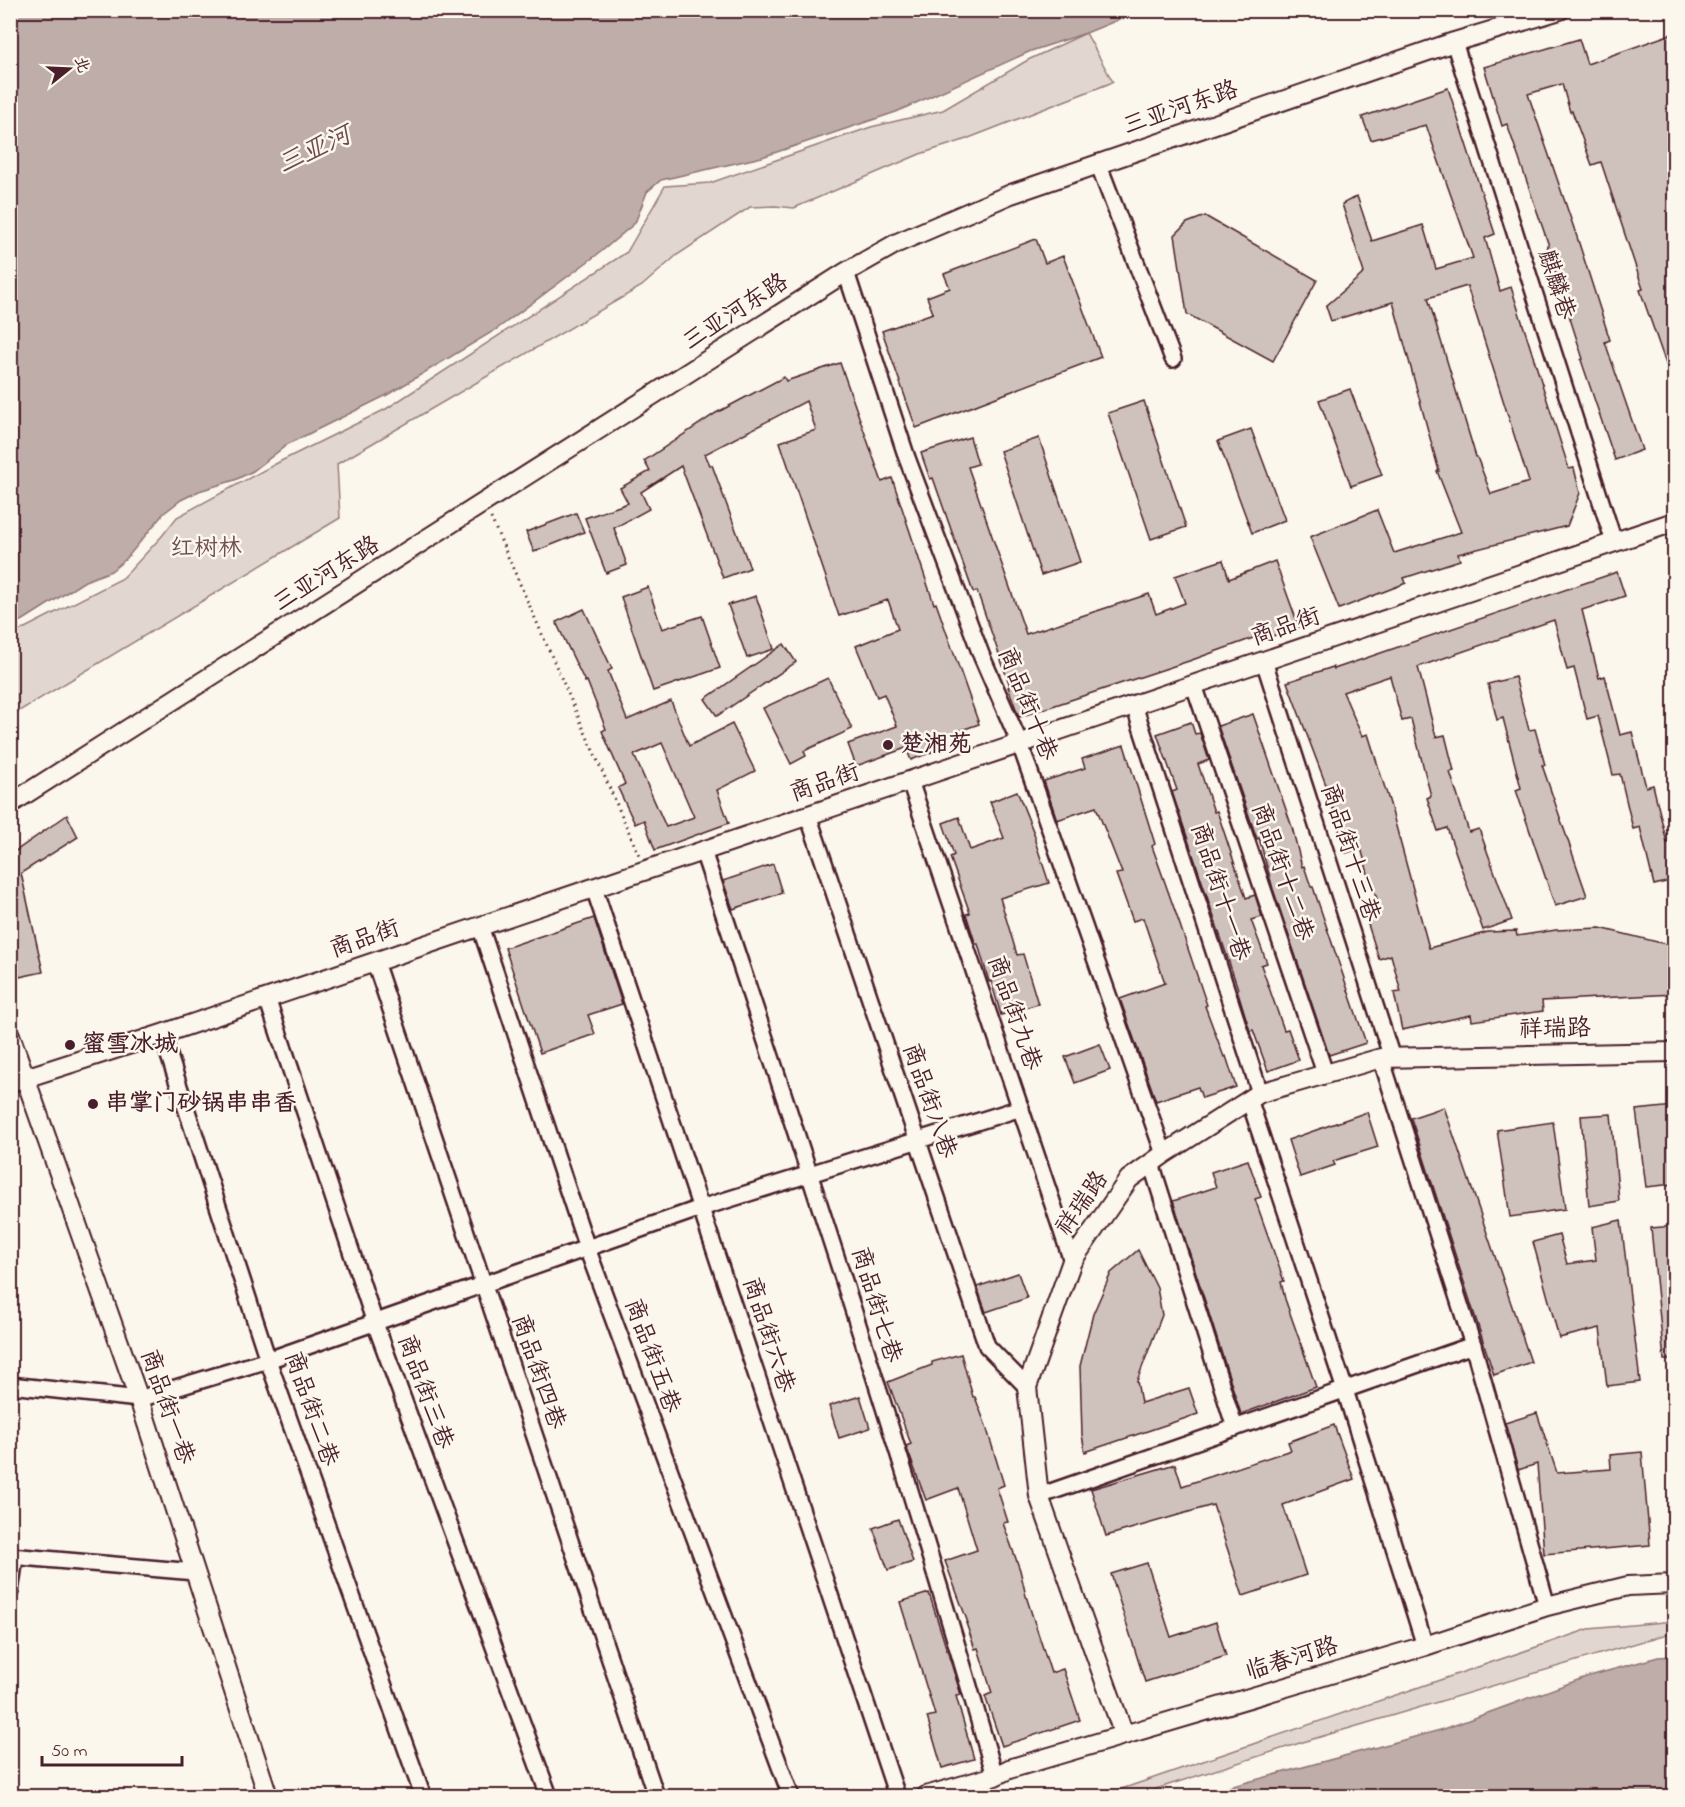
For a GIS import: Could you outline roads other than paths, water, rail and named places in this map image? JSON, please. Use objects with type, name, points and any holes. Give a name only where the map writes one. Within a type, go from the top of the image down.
[{"type":"street","name":"三亚河东路","points":[[10,804],[846,272],[897,243],[1011,194],[1098,163],[1454,42],[1560,10]]},
{"type":"street","name":"麒麟巷","points":[[1454,42],[1614,542]]},
{"type":"street","points":[[1098,163],[1173,359]]},
{"type":"street","name":"商品街十巷","points":[[846,272],[911,470],[982,657],[1020,744],[1157,1159],[1235,1428]]},
{"type":"street","name":"商品街","points":[[18,1081],[1674,522]]},
{"type":"street","name":"商品街十三巷","points":[[1264,661],[1473,1345],[1547,1606]]},
{"type":"street","name":"商品街十二巷","points":[[1194,685],[1325,1073]]},
{"type":"street","name":"商品街十一巷","points":[[1134,705],[1425,1646]]},
{"type":"street","name":"商品街九巷","points":[[910,781],[1072,1261]]},
{"type":"street","name":"商品街八巷","points":[[808,815],[987,1346],[1027,1387]]},
{"type":"street","name":"商品街七巷","points":[[703,851],[811,1174],[963,1665],[995,1776]]},
{"type":"street","name":"商品街六巷","points":[[594,888],[897,1797]]},
{"type":"street","name":"商品街五巷","points":[[480,926],[587,1248],[791,1797]]},
{"type":"street","name":"商品街四巷","points":[[375,962],[656,1797]]},
{"type":"street","name":"商品街三巷","points":[[267,998],[375,1323],[549,1797]]},
{"type":"street","name":"商品街二巷","points":[[162,1034],[268,1360],[423,1797]]},
{"type":"street","name":"商品街一巷","points":[[10,1035],[18,1081],[139,1399],[268,1797]]},
{"type":"street","name":"祥瑞路","points":[[1124,1735],[1039,1496],[1027,1387],[1072,1261],[1129,1179],[1255,1096],[1325,1073],[1386,1058],[1674,1052]]},
{"type":"street","points":[[10,1385],[139,1399],[268,1360],[701,1208],[1021,1108]]},
{"type":"street","points":[[1039,1496],[1473,1345]]},
{"type":"street","points":[[10,1592],[13,1556],[195,1572]]},
{"type":"street","name":"临春河路","points":[[926,1797],[995,1776],[1009,1769],[1425,1646],[1547,1606],[1628,1586],[1674,1584]]},
{"type":"water","name":"三亚河","points":[[11,10],[1140,11],[1086,33],[1031,51],[896,112],[762,157],[661,180],[647,192],[635,223],[602,251],[497,329],[387,395],[288,444],[253,471],[181,500],[164,513],[126,559],[111,571],[85,581],[25,619],[11,625]]},
{"type":"water","points":[[1674,1656],[1674,1796],[1196,1796],[1444,1729],[1586,1677],[1658,1657]]},
{"type":"place","name":"楚湘苑","points":[[888,745]]},
{"type":"place","name":"蜜雪冰城","points":[[70,1045]]},
{"type":"place","name":"串掌门砂锅串串香","points":[[93,1104]]},
{"type":"park label","name":"红树林","points":[[206,549]]}]
